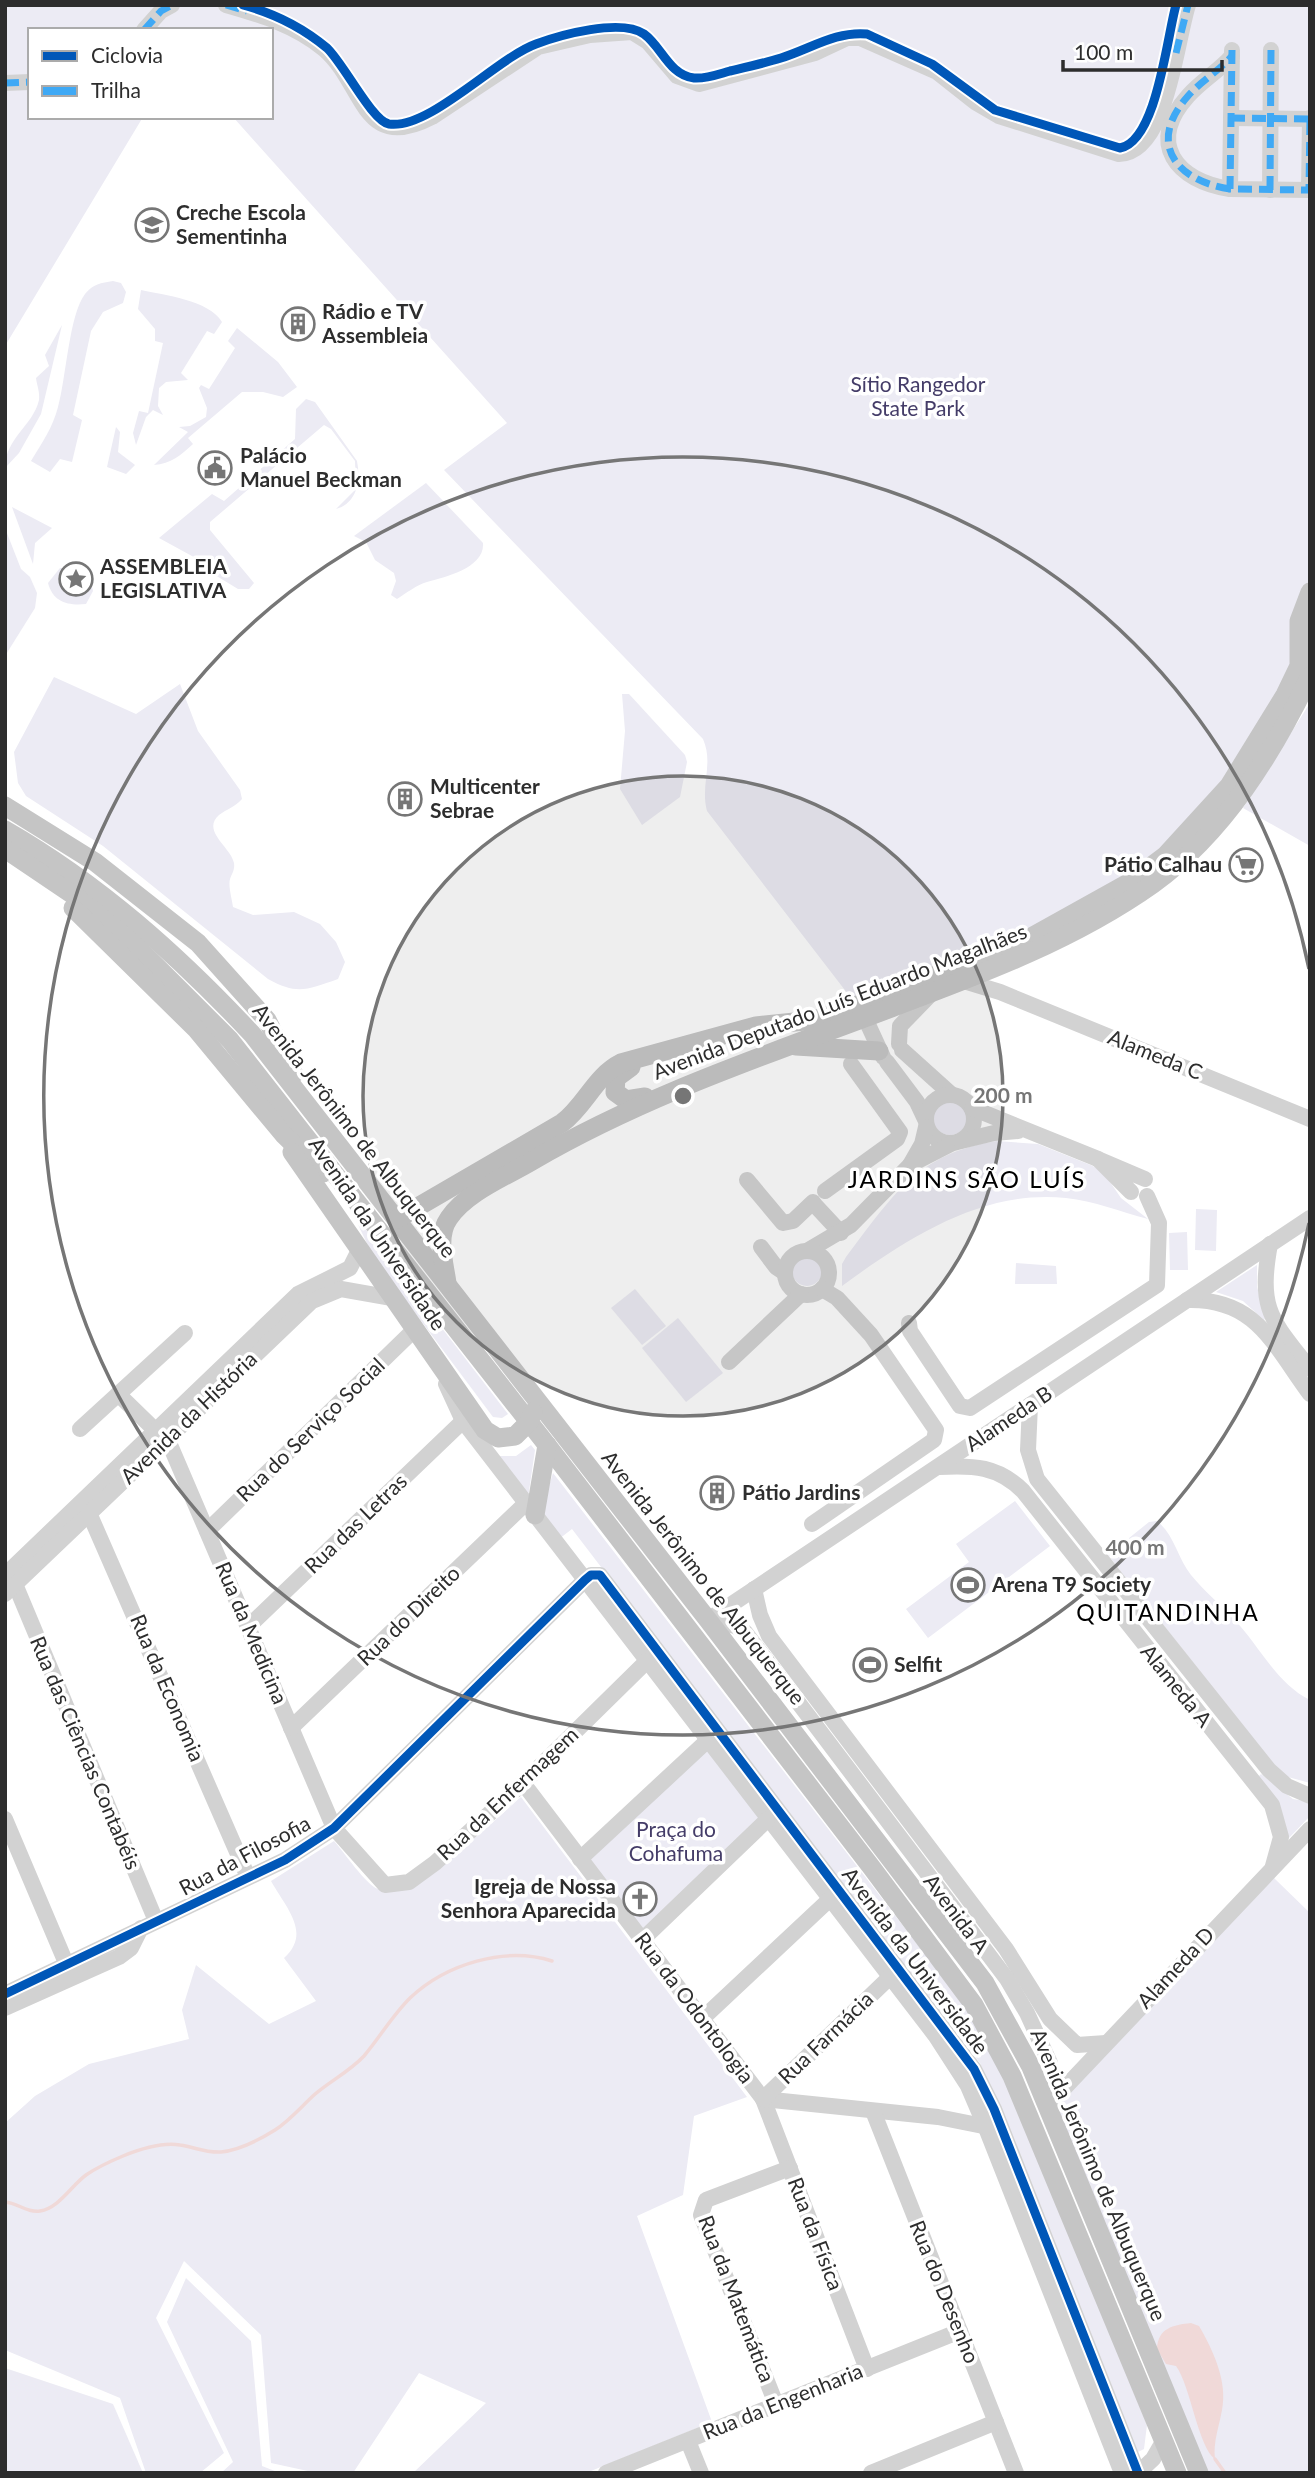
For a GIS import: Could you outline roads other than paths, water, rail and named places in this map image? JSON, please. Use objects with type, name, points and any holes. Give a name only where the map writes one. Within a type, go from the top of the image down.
[{"type":"main road","name":"Avenida Deputado Luís Eduardo Magalhães","points":[[397,1219],[569,1118],[603,1076],[615,1066],[756,1026],[823,1018],[999,952],[1061,921],[1144,873],[1187,836],[1214,805],[1258,740],[1299,666],[1299,621],[1308,597]]},
{"type":"main road","name":"Avenida Deputado Luís Eduardo Magalhães","points":[[447,1284],[443,1230],[460,1206],[578,1134],[703,1078],[993,970],[1053,943],[1116,907],[1178,865],[1219,821],[1243,790],[1310,676]]},
{"type":"main road","points":[[5,806],[95,862],[198,943],[267,1020],[311,1107]]},
{"type":"main road","name":"Avenida Jerônimo de Albuquerque","points":[[5,830],[91,885],[157,939],[252,1034],[708,1620],[985,1983],[1031,2067],[1199,2473]]},
{"type":"main road","name":"Avenida Jerônimo de Albuquerque","points":[[5,849],[196,1029],[284,1135]]},
{"type":"main road","name":"Avenida Jerônimo de Albuquerque","points":[[15,859],[129,939],[218,1026],[547,1445],[872,1868],[974,2006],[1012,2076],[1177,2473]]},
{"type":"main road","points":[[703,1078],[630,1100],[620,1098],[614,1089],[616,1078],[625,1069],[706,1045],[756,1026]]},
{"type":"main road","points":[[788,1046],[883,1057]]},
{"type":"main road","points":[[284,1135],[370,1217]]},
{"type":"main road","name":"Avenida da Universidade","points":[[284,1135],[301,1169],[360,1248],[414,1330],[489,1434],[498,1438],[512,1438],[529,1422]]},
{"type":"main road","points":[[529,1422],[538,1401]]},
{"type":"main road","points":[[530,1509],[547,1445]]},
{"type":"street","points":[[146,28],[161,11],[172,5]]},
{"type":"street","points":[[226,5],[271,18],[320,46],[345,73],[373,118],[394,130],[416,125],[432,117],[538,47],[590,36],[620,31],[641,36],[677,76],[699,84],[815,53],[847,38],[860,38],[937,72],[975,102],[999,116],[1119,153],[1128,153],[1139,147],[1156,124],[1188,5]]},
{"type":"street","points":[[1270,190],[1271,50]]},
{"type":"street","points":[[1230,189],[1231,118],[1232,53],[1185,98],[1176,115],[1169,139],[1178,167],[1190,178],[1205,185],[1230,189],[1308,190],[1310,119],[1231,118]]},
{"type":"street","points":[[5,83],[28,82]]},
{"type":"street","points":[[993,970],[990,984],[1000,992]]},
{"type":"street","name":"Alameda C","points":[[964,981],[1000,992],[1310,1119]]},
{"type":"street","points":[[910,1165],[966,1138],[974,1124],[972,1108],[967,1101],[952,1095],[901,1047],[897,1035],[900,1026],[933,992]]},
{"type":"street","points":[[865,1018],[883,1057],[917,1102],[925,1123],[936,1140],[955,1143],[1008,1131],[1031,1133]]},
{"type":"street","points":[[747,1181],[783,1223],[793,1221],[817,1199],[897,1139],[900,1132],[851,1064]]},
{"type":"street","points":[[807,1251],[821,1256],[829,1275],[822,1289],[812,1294],[801,1294],[791,1287],[787,1267],[807,1251],[846,1229],[910,1165],[922,1144],[930,1104],[944,1095],[952,1095]]},
{"type":"street","points":[[909,1323],[910,1331],[960,1406],[970,1408],[1157,1285],[1159,1223],[1147,1196],[1151,1187],[1145,1179],[972,1108]]},
{"type":"street","points":[[1098,1159],[1138,1198],[1147,1196]]},
{"type":"street","points":[[1131,1192],[1135,1180],[1145,1179]]},
{"type":"street","points":[[817,1199],[846,1229]]},
{"type":"street","name":"Alameda B","points":[[708,1620],[1310,1218]]},
{"type":"street","points":[[828,1268],[846,1229]]},
{"type":"street","points":[[1270,1244],[1265,1275],[1266,1300],[1277,1326],[1310,1369]]},
{"type":"street","name":"Avenida da História","points":[[8,1584],[161,1434],[298,1294],[342,1273],[355,1262],[360,1248]]},
{"type":"street","points":[[342,1273],[347,1289],[392,1298]]},
{"type":"street","name":"Avenida da História","points":[[161,1434],[303,1309],[328,1292],[347,1289]]},
{"type":"street","points":[[812,1524],[934,1440],[936,1430],[871,1335],[837,1298],[822,1289]]},
{"type":"street","points":[[729,1363],[801,1294]]},
{"type":"street","points":[[1187,1300],[1223,1302],[1253,1319],[1310,1394]]},
{"type":"street","name":"Rua do Serviço Social","points":[[207,1531],[414,1330]]},
{"type":"street","points":[[80,1429],[185,1333]]},
{"type":"street","name":"Avenida da Universidade","points":[[434,1358],[463,1421],[708,1740],[737,1766]]},
{"type":"street","points":[[118,1394],[161,1434]]},
{"type":"street","name":"Alameda A","points":[[1030,1405],[1028,1450],[1038,1479],[1269,1770],[1287,1786],[1310,1796]]},
{"type":"street","name":"Rua das Letras","points":[[248,1627],[463,1421]]},
{"type":"street","name":"Rua da Medicina","points":[[161,1434],[207,1531],[334,1828]]},
{"type":"street","name":"Alameda A","points":[[937,1467],[987,1468],[1004,1475],[1023,1491],[1272,1805],[1281,1838],[1273,1866]]},
{"type":"street","name":"Rua da Economia","points":[[87,1507],[248,1877]]},
{"type":"street","name":"Rua do Direito","points":[[291,1728],[530,1509]]},
{"type":"street","name":"Avenida da Universidade","points":[[585,1580],[595,1574],[604,1579],[737,1766],[941,2022],[975,2084],[1139,2473]]},
{"type":"street","name":"Rua da Filosofia","points":[[5,1994],[285,1860],[334,1828],[585,1580]]},
{"type":"street","name":"Rua das Ciências Contabéis","points":[[8,1584],[156,1921]]},
{"type":"street","name":"Avenida A","points":[[754,1589],[760,1615],[769,1636],[1006,1950],[1050,2019],[1077,2045],[1106,2043]]},
{"type":"street","name":"Avenida A","points":[[708,1620],[735,1626],[745,1632],[1007,1979],[1027,2013],[1050,2063],[1060,2093]]},
{"type":"street","name":"Rua da Enfermagem","points":[[334,1828],[380,1881],[401,1885],[435,1863],[523,1783],[647,1661]]},
{"type":"street","points":[[580,1859],[708,1740]]},
{"type":"street","points":[[849,1773],[863,1761]]},
{"type":"street","name":"Rua da Odontologia","points":[[523,1783],[763,2099]]},
{"type":"street","name":"Avenida da Universidade","points":[[751,1784],[768,1819],[975,2084]]},
{"type":"street","points":[[5,1819],[66,1963]]},
{"type":"street","points":[[642,1940],[768,1819]]},
{"type":"street","name":"Alameda D","points":[[1050,2112],[1052,2101],[1310,1829]]},
{"type":"street","points":[[702,2019],[830,1899]]},
{"type":"street","name":"Rua da Filosofia","points":[[5,2008],[119,1957],[131,1948],[141,1928]]},
{"type":"street","name":"Rua Farmácia","points":[[763,2099],[890,1977]]},
{"type":"street","name":"Avenida A","points":[[1050,2019],[1050,2063]]},
{"type":"street","points":[[938,2118],[960,2111],[975,2084]]},
{"type":"street","points":[[763,2099],[938,2118],[993,2127]]},
{"type":"street","name":"Rua da Física","points":[[763,2099],[867,2369]]},
{"type":"street","name":"Rua do Desenho","points":[[873,2111],[1016,2473]]},
{"type":"street","name":"Avenida da Universidade","points":[[993,2127],[1122,2473]]},
{"type":"street","name":"Rua da Matemática","points":[[776,2404],[701,2215],[701,2207],[706,2200],[790,2168]]},
{"type":"street","name":"Rua da Engenharia","points":[[606,2473],[960,2332]]},
{"type":"street","points":[[871,2473],[996,2422]]},
{"type":"street","points":[[1139,2473],[1153,2459],[1164,2440]]},
{"type":"street","points":[[688,2441],[701,2473]]},
{"type":"street","points":[[1139,2473],[1161,2473]]},
{"type":"waterway","points":[[5,2202],[31,2211],[47,2209],[94,2170],[123,2156],[151,2147],[173,2144],[221,2152],[249,2144],[280,2126],[314,2095],[358,2062],[410,1998],[441,1976],[458,1967],[496,1957],[534,1957],[552,1961]]},
{"type":"waterway","points":[[1215,2459],[1225,2473]]},
{"type":"place","name":"Creche Escola Sementinha","points":[[152,225]]},
{"type":"place","name":"Rádio e TV Assembleia","points":[[298,324]]},
{"type":"place","name":"Palácio Manuel Beckman","points":[[215,468]]},
{"type":"place","name":"ASSEMBLEIA LEGISLATIVA","points":[[76,579]]},
{"type":"place","name":"Multicenter Sebrae","points":[[405,799]]},
{"type":"place","name":"Pátio Calhau","points":[[1246,865]]},
{"type":"place","name":"Pátio Jardins","points":[[717,1493]]},
{"type":"place","name":"Arena T9 Society","points":[[968,1585]]},
{"type":"place","name":"Selfit","points":[[870,1665]]},
{"type":"place","name":"Igreja de Nossa Senhora Aparecida","points":[[640,1899]]},
{"type":"district","name":"JARDINS SÃO LUÍS","points":[[967,1180]]},
{"type":"district","name":"QUITANDINHA","points":[[1168,1613]]},
{"type":"park label","name":"Sítio Rangedor State Park","points":[[918,397]]},
{"type":"park label","name":"Praça do Cohafuma","points":[[676,1842]]}]
